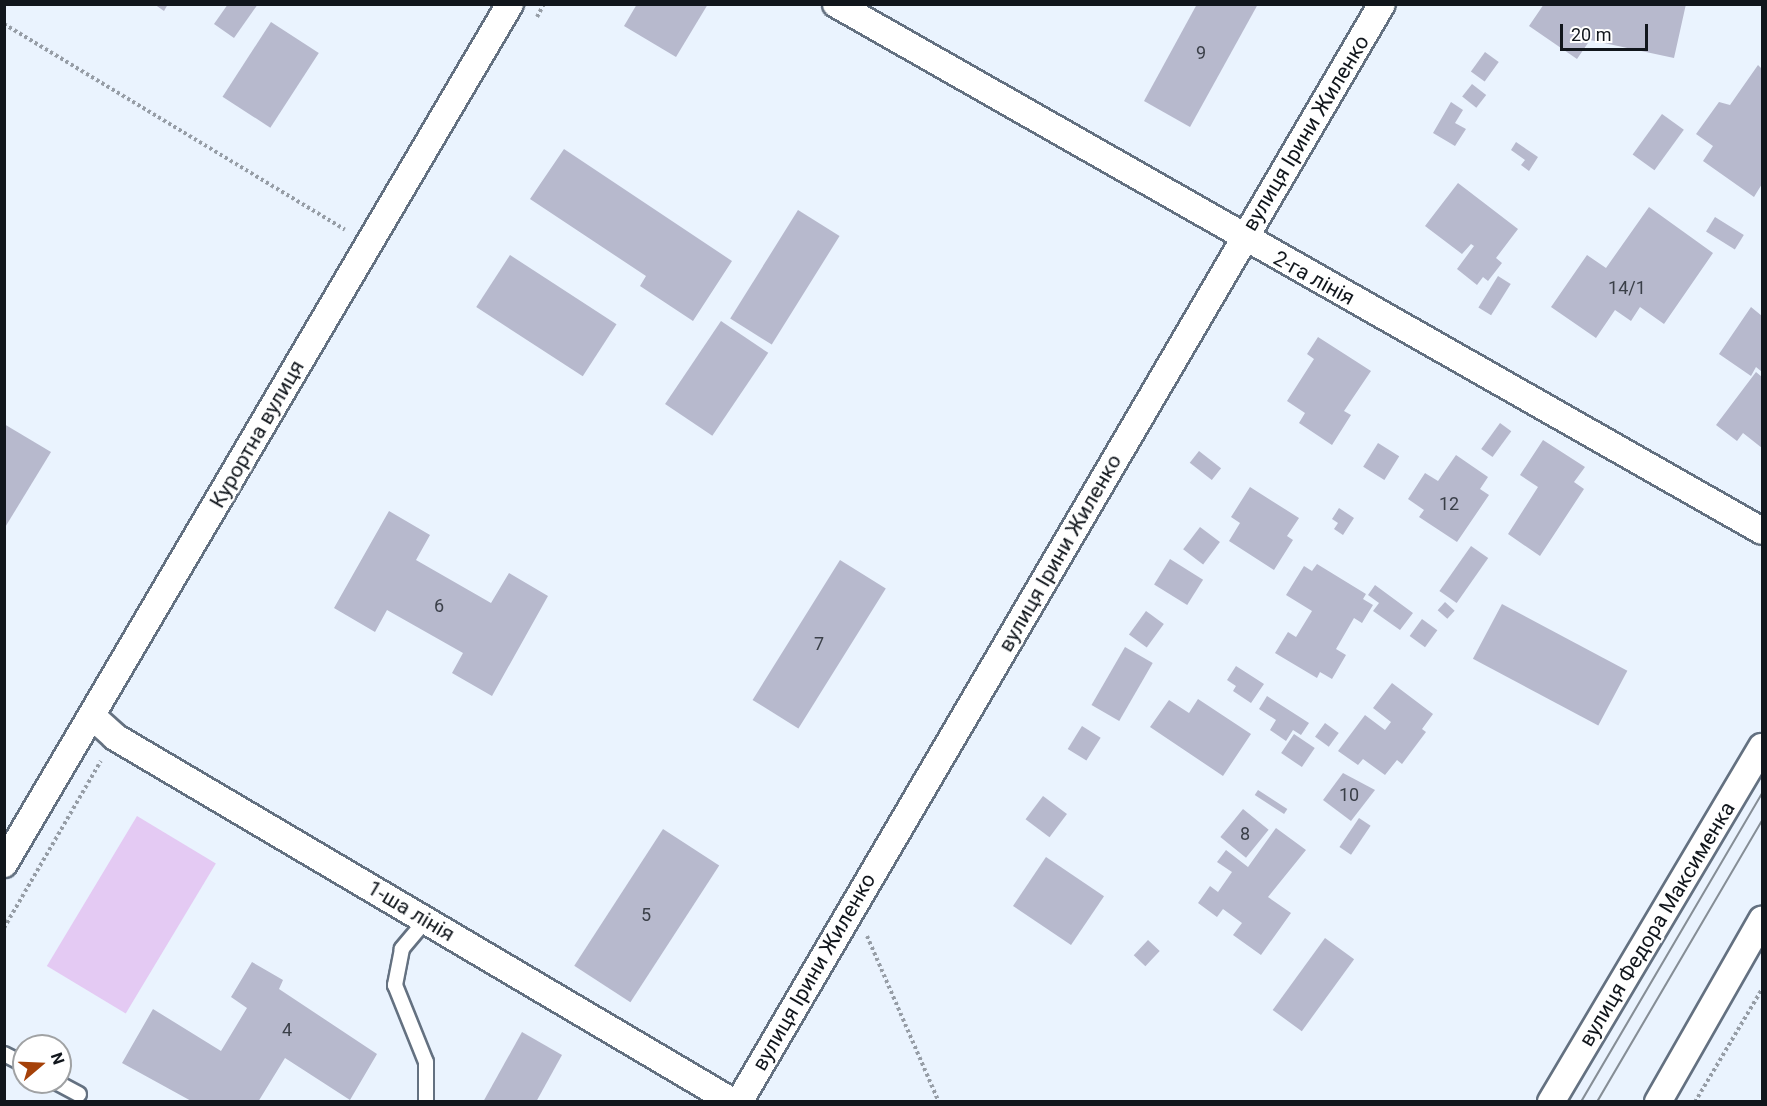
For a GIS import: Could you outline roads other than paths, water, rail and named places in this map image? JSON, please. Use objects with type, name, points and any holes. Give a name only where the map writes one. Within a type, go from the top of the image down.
[{"type":"street","name":"Курортна вулиця","points":[[4,864],[510,4]]},
{"type":"street","name":"2-га лінія","points":[[836,4],[1762,531]]},
{"type":"street","name":"вулиця Ірини Жиленко","points":[[739,1101],[1382,4]]},
{"type":"street","name":"1-ша лінія","points":[[92,717],[115,736],[733,1101]]},
{"type":"street","name":"вулиця Федора Максименка","points":[[1551,1101],[1762,747]]},
{"type":"street","points":[[1658,1101],[1762,920]]},
{"type":"lane","points":[[426,920],[402,949],[394,985],[426,1062],[426,1101]]},
{"type":"lane","points":[[72,1090],[79,1094]]},
{"type":"tram line","points":[[1581,1102],[1762,793]]},
{"type":"tram line","points":[[1597,1102],[1762,821]]}]
